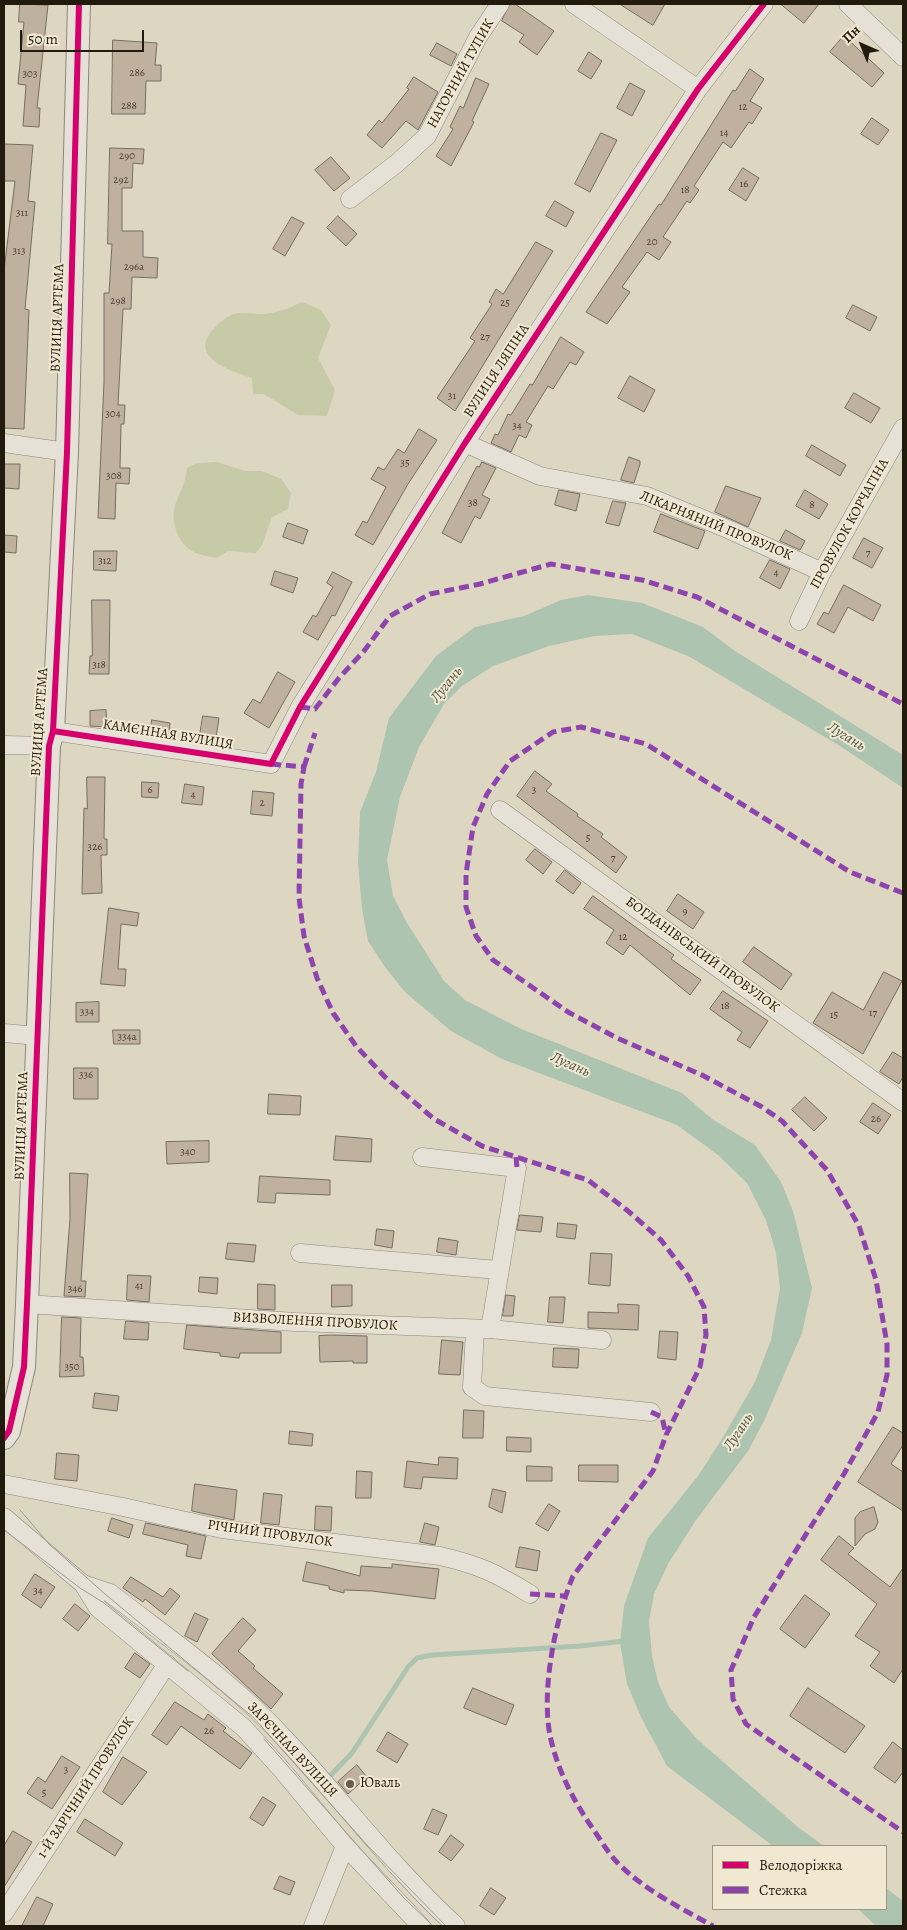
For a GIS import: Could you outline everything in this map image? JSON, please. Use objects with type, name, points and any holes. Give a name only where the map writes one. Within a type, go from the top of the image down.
[{"type":"street","name":"ВУЛИЦЯ АРТЕМА","points":[[4,1438],[9,1432],[24,1367],[38,1036],[55,736],[67,452],[79,4]]},
{"type":"street","name":"НАГОРНИЙ ТУПИК","points":[[350,199],[396,164],[427,136],[478,37],[500,4]]},
{"type":"street","points":[[574,4],[698,89]]},
{"type":"street","name":"ВУЛИЦЯ ЛЯПІНА","points":[[271,764],[300,706],[465,443],[698,89],[764,4]]},
{"type":"street","points":[[848,4],[903,57]]},
{"type":"street","name":"ПРОВУЛОК КОРЧАГІНА","points":[[798,621],[822,572],[903,428]]},
{"type":"street","points":[[4,443],[67,452]]},
{"type":"street","name":"ЛІКАРНЯНИЙ ПРОВУЛОК","points":[[465,443],[540,476],[647,496],[730,530],[822,572]]},
{"type":"street","name":"КАМЄННАЯ ВУЛИЦЯ","points":[[4,745],[55,736],[271,764]]},
{"type":"street","name":"БОГДАНІВСЬКИЙ ПРОВУЛОК","points":[[500,810],[903,1102]]},
{"type":"street","points":[[4,1033],[38,1036]]},
{"type":"street","points":[[422,1157],[517,1168],[498,1270],[482,1329],[472,1386],[485,1396],[651,1412]]},
{"type":"street","points":[[300,1253],[498,1270]]},
{"type":"street","name":"ВИЗВОЛЕННЯ ПРОВУЛОК","points":[[27,1304],[295,1322],[482,1329],[602,1340]]},
{"type":"street","name":"РІЧНИЙ ПРОВУЛОК","points":[[4,1484],[123,1506],[222,1529],[440,1556],[475,1564],[497,1573],[530,1594]]},
{"type":"street","name":"ЗАРЄЧНАЯ ВУЛИЦЯ","points":[[4,1517],[83,1584],[98,1608],[244,1728],[282,1770],[345,1846],[421,1926]]},
{"type":"street","name":"ЗАРЄЧНАЯ ВУЛИЦЯ","points":[[83,1584],[110,1593],[247,1701],[287,1741],[420,1894],[456,1926]]},
{"type":"street","name":"1-Й ЗАРІЧНИЙ ПРОВУЛОК","points":[[4,1913],[167,1664]]},
{"type":"street","points":[[313,1926],[345,1846]]},
{"type":"shaded area","points":[[302,302],[321,310],[331,325],[318,358],[335,390],[327,416],[298,415],[264,394],[253,394],[252,378],[217,363],[206,350],[206,342],[210,333],[231,315],[240,313],[272,313]]},
{"type":"shaded area","points":[[217,462],[245,471],[262,471],[281,479],[291,493],[288,509],[272,517],[262,545],[256,553],[228,551],[217,558],[198,554],[186,546],[175,527],[175,505],[187,468],[197,463]]},
{"type":"water","name":"Лугань","points":[[588,595],[642,603],[703,627],[735,651],[903,755],[903,788],[840,746],[690,657],[632,634],[594,636],[549,646],[493,666],[462,686],[444,704],[419,747],[400,797],[387,860],[393,896],[407,923],[444,981],[465,1000],[519,1028],[682,1093],[712,1119],[755,1145],[781,1182],[793,1211],[812,1288],[802,1333],[764,1421],[748,1451],[696,1520],[668,1564],[654,1594],[649,1621],[652,1656],[658,1682],[669,1707],[697,1739],[799,1828],[823,1845],[772,1845],[667,1766],[641,1717],[627,1684],[620,1643],[624,1606],[648,1538],[698,1476],[722,1439],[755,1382],[771,1340],[780,1288],[776,1253],[766,1220],[747,1183],[718,1155],[677,1125],[502,1059],[451,1031],[405,992],[385,967],[368,941],[362,909],[358,863],[360,812],[376,772],[389,718],[436,656],[475,627],[524,616],[561,600]]},
{"type":"water","points":[[887,1889],[903,1901],[903,1926],[876,1926],[859,1910],[887,1910]]},
{"type":"building","points":[[20,4],[48,5],[37,108],[40,108],[39,127],[23,126],[26,85],[18,84],[24,22],[19,22]]},
{"type":"building","points":[[510,4],[515,4],[554,31],[537,55],[519,42],[524,35],[502,21]]},
{"type":"building","points":[[620,4],[665,4],[653,25]]},
{"type":"building","points":[[781,4],[819,4],[804,23]]},
{"type":"building","points":[[844,36],[884,73],[872,87],[830,52]]},
{"type":"building","points":[[113,40],[157,43],[155,65],[161,65],[161,81],[146,81],[145,114],[112,114]]},
{"type":"building","points":[[437,43],[457,54],[451,66],[430,55]]},
{"type":"building","points":[[589,52],[602,61],[591,79],[578,71]]},
{"type":"building","points":[[750,69],[764,79],[750,101],[762,108],[752,124],[749,122],[731,148],[723,142],[694,186],[699,190],[690,203],[687,201],[663,237],[671,242],[659,260],[647,252],[622,287],[630,292],[607,324],[586,312],[659,204],[661,205],[733,90],[735,91]]},
{"type":"building","points":[[414,77],[438,92],[418,130],[406,121],[382,148],[367,135],[379,120],[382,123],[409,89],[407,88]]},
{"type":"building","points":[[476,78],[489,84],[472,121],[474,122],[451,166],[436,156],[453,129],[450,127],[460,106],[463,108]]},
{"type":"building","points":[[630,83],[645,91],[632,116],[617,108]]},
{"type":"building","points":[[872,118],[889,130],[878,145],[861,134]]},
{"type":"building","points":[[601,133],[617,140],[590,192],[575,184]]},
{"type":"building","points":[[4,144],[33,145],[28,201],[35,202],[25,309],[29,310],[24,429],[4,428],[4,270],[15,181],[4,181]]},
{"type":"building","points":[[110,148],[144,149],[143,164],[133,163],[132,188],[122,188],[122,231],[143,231],[143,257],[158,258],[157,278],[132,277],[131,309],[123,309],[118,405],[125,405],[124,424],[121,424],[120,468],[130,468],[129,484],[116,483],[115,519],[98,518],[104,382],[104,293],[109,293],[112,244],[108,244]]},
{"type":"building","points":[[331,157],[350,178],[334,191],[315,170]]},
{"type":"building","points":[[743,168],[759,178],[746,201],[729,190]]},
{"type":"building","points":[[555,201],[574,212],[566,227],[546,216]]},
{"type":"building","points":[[338,216],[357,234],[346,246],[327,228]]},
{"type":"building","points":[[292,217],[304,223],[285,256],[273,249]]},
{"type":"building","points":[[536,242],[553,251],[455,411],[437,398],[475,341],[470,338],[492,304],[489,302],[496,289],[503,294]]},
{"type":"building","points":[[853,305],[877,317],[870,331],[846,318]]},
{"type":"building","points":[[561,337],[584,352],[576,365],[570,362],[553,389],[548,386],[526,422],[532,425],[526,438],[519,435],[511,452],[491,443],[495,434],[498,435],[508,414],[511,415],[530,384],[532,385]]},
{"type":"building","points":[[630,376],[655,390],[644,412],[618,398]]},
{"type":"building","points":[[854,393],[880,408],[871,423],[845,408]]},
{"type":"building","points":[[419,429],[437,440],[408,484],[373,545],[355,535],[363,521],[367,523],[386,487],[371,479],[378,467],[384,470],[398,449],[404,453]]},
{"type":"building","points":[[812,445],[846,465],[840,476],[806,456]]},
{"type":"building","points":[[629,457],[640,461],[634,483],[621,480]]},
{"type":"building","points":[[482,462],[496,468],[482,495],[490,499],[480,519],[475,516],[461,543],[442,533],[477,466],[479,467]]},
{"type":"building","points":[[4,464],[20,464],[19,489],[4,488]]},
{"type":"building","points":[[726,486],[761,498],[748,527],[715,512]]},
{"type":"building","points":[[559,490],[580,494],[576,511],[555,505]]},
{"type":"building","points":[[805,490],[828,504],[819,519],[796,506]]},
{"type":"building","points":[[613,501],[626,503],[619,526],[606,523]]},
{"type":"building","points":[[661,514],[705,531],[698,549],[654,532]]},
{"type":"building","points":[[288,523],[308,530],[303,544],[283,537]]},
{"type":"building","points":[[786,530],[805,541],[800,550],[780,541]]},
{"type":"building","points":[[4,535],[17,536],[16,553],[4,552]]},
{"type":"building","points":[[864,538],[883,548],[872,568],[853,558]]},
{"type":"building","points":[[94,551],[117,551],[116,571],[94,570]]},
{"type":"building","points":[[770,560],[790,569],[780,589],[760,578]]},
{"type":"building","points":[[275,571],[298,578],[293,593],[271,585]]},
{"type":"building","points":[[333,572],[352,582],[335,616],[332,615],[318,640],[303,632],[313,615],[316,617],[333,587],[327,583]]},
{"type":"building","points":[[844,585],[881,605],[873,621],[848,607],[834,633],[817,624],[824,612],[828,614]]},
{"type":"building","points":[[92,600],[110,600],[109,674],[89,674],[90,656],[92,656]]},
{"type":"building","points":[[278,672],[295,682],[269,728],[244,713],[253,699],[260,703]]},
{"type":"building","points":[[106,710],[107,727],[90,726],[90,711]]},
{"type":"building","points":[[203,716],[219,718],[215,744],[199,742]]},
{"type":"building","points":[[152,720],[170,723],[169,738],[150,735]]},
{"type":"building","points":[[535,771],[552,784],[546,791],[603,834],[601,837],[627,857],[616,873],[517,796]]},
{"type":"building","points":[[87,777],[105,777],[104,839],[107,839],[107,855],[101,855],[102,893],[82,894],[84,808],[87,809]]},
{"type":"building","points":[[142,782],[159,783],[158,798],[142,797]]},
{"type":"building","points":[[185,784],[204,787],[202,805],[182,803]]},
{"type":"building","points":[[253,791],[274,793],[272,816],[251,814]]},
{"type":"building","points":[[535,849],[552,862],[543,874],[526,860]]},
{"type":"building","points":[[565,870],[581,883],[573,894],[556,881]]},
{"type":"building","points":[[678,894],[704,912],[693,929],[667,911]]},
{"type":"building","points":[[593,896],[674,955],[671,959],[701,980],[690,995],[630,945],[623,955],[606,943],[614,930],[584,909]]},
{"type":"building","points":[[109,908],[139,913],[137,926],[121,924],[118,969],[126,969],[125,986],[101,984]]},
{"type":"building","points":[[754,947],[792,974],[781,990],[743,962]]},
{"type":"building","points":[[884,972],[902,981],[863,1054],[813,1023],[832,992],[863,1010]]},
{"type":"building","points":[[723,991],[768,1021],[750,1048],[737,1040],[742,1032],[710,1009]]},
{"type":"building","points":[[99,1002],[99,1022],[76,1022],[76,1003]]},
{"type":"building","points":[[113,1030],[140,1030],[140,1044],[114,1044]]},
{"type":"building","points":[[893,1052],[903,1058],[903,1077],[899,1084],[880,1072]]},
{"type":"building","points":[[74,1068],[98,1068],[98,1099],[74,1099]]},
{"type":"building","points":[[269,1094],[301,1096],[300,1115],[268,1114]]},
{"type":"building","points":[[805,1097],[827,1118],[814,1131],[792,1110]]},
{"type":"building","points":[[873,1103],[891,1115],[878,1134],[860,1122]]},
{"type":"building","points":[[336,1136],[372,1139],[371,1162],[334,1160]]},
{"type":"building","points":[[209,1141],[209,1162],[167,1164],[166,1142]]},
{"type":"building","points":[[70,1173],[88,1174],[81,1281],[86,1281],[85,1297],[64,1296],[70,1219]]},
{"type":"building","points":[[260,1176],[330,1180],[330,1195],[276,1193],[275,1203],[258,1202]]},
{"type":"building","points":[[520,1215],[543,1217],[541,1232],[517,1230]]},
{"type":"building","points":[[558,1223],[577,1225],[575,1239],[557,1237]]},
{"type":"building","points":[[377,1229],[394,1231],[392,1248],[375,1245]]},
{"type":"building","points":[[439,1238],[458,1241],[456,1255],[437,1252]]},
{"type":"building","points":[[228,1243],[256,1245],[254,1262],[226,1259]]},
{"type":"building","points":[[591,1253],[612,1254],[610,1286],[589,1284]]},
{"type":"building","points":[[128,1275],[151,1276],[149,1302],[127,1300]]},
{"type":"building","points":[[200,1277],[218,1278],[217,1294],[199,1292]]},
{"type":"building","points":[[258,1284],[275,1285],[275,1310],[258,1309]]},
{"type":"building","points":[[332,1285],[352,1285],[352,1306],[332,1307]]},
{"type":"building","points":[[506,1295],[515,1296],[513,1316],[503,1316]]},
{"type":"building","points":[[550,1297],[565,1297],[563,1323],[548,1322]]},
{"type":"building","points":[[618,1304],[639,1305],[638,1330],[588,1328],[588,1312],[618,1313]]},
{"type":"building","points":[[62,1317],[81,1318],[80,1357],[83,1357],[84,1376],[60,1377]]},
{"type":"building","points":[[126,1321],[149,1323],[148,1340],[124,1339]]},
{"type":"building","points":[[187,1325],[281,1332],[281,1353],[240,1353],[239,1358],[220,1356],[220,1353],[184,1349]]},
{"type":"building","points":[[660,1331],[678,1332],[676,1360],[658,1358]]},
{"type":"building","points":[[319,1336],[367,1336],[367,1363],[353,1363],[353,1361],[320,1362]]},
{"type":"building","points":[[442,1340],[463,1342],[460,1375],[439,1374]]},
{"type":"building","points":[[554,1348],[579,1349],[578,1368],[553,1367]]},
{"type":"building","points":[[95,1393],[119,1396],[117,1411],[93,1408]]},
{"type":"building","points":[[464,1410],[484,1411],[483,1438],[463,1438]]},
{"type":"building","points":[[893,1427],[903,1433],[903,1445],[891,1464],[903,1472],[903,1511],[858,1482]]},
{"type":"building","points":[[290,1431],[313,1434],[312,1446],[289,1444]]},
{"type":"building","points":[[507,1437],[531,1438],[531,1452],[507,1451]]},
{"type":"building","points":[[57,1453],[79,1455],[77,1481],[55,1479]]},
{"type":"building","points":[[439,1457],[458,1458],[457,1479],[423,1477],[421,1489],[404,1487],[407,1461],[438,1465]]},
{"type":"building","points":[[579,1465],[618,1465],[618,1482],[579,1481]]},
{"type":"building","points":[[527,1466],[552,1467],[552,1481],[527,1481]]},
{"type":"building","points":[[357,1471],[372,1472],[371,1498],[356,1498]]},
{"type":"building","points":[[195,1484],[237,1490],[234,1520],[192,1511]]},
{"type":"building","points":[[493,1489],[506,1492],[502,1513],[489,1507]]},
{"type":"building","points":[[264,1493],[282,1495],[279,1525],[261,1523]]},
{"type":"building","points":[[549,1504],[560,1511],[548,1531],[536,1524]]},
{"type":"building","points":[[316,1506],[332,1507],[331,1531],[315,1530]]},
{"type":"building","points":[[874,1507],[878,1522],[875,1529],[865,1534],[855,1546],[855,1518],[860,1512]]},
{"type":"building","points":[[112,1518],[133,1525],[129,1538],[108,1531]]},
{"type":"building","points":[[146,1523],[206,1536],[201,1559],[186,1556],[188,1545],[143,1534]]},
{"type":"building","points":[[425,1523],[439,1527],[435,1545],[420,1542]]},
{"type":"building","points":[[839,1536],[854,1548],[848,1554],[890,1587],[903,1568],[903,1669],[894,1683],[870,1666],[880,1652],[855,1636],[877,1604],[821,1560]]},
{"type":"building","points":[[520,1547],[540,1551],[537,1571],[516,1567]]},
{"type":"building","points":[[307,1562],[360,1576],[361,1566],[392,1568],[392,1564],[439,1569],[435,1599],[372,1591],[344,1590],[344,1593],[329,1589],[329,1586],[303,1581]]},
{"type":"building","points":[[35,1574],[55,1587],[41,1608],[22,1595]]},
{"type":"building","points":[[131,1577],[163,1597],[170,1588],[180,1596],[165,1615],[145,1599],[143,1602],[123,1588]]},
{"type":"building","points":[[805,1595],[830,1614],[805,1648],[780,1629]]},
{"type":"building","points":[[75,1604],[90,1616],[78,1631],[63,1619]]},
{"type":"building","points":[[195,1613],[208,1619],[197,1642],[185,1636]]},
{"type":"building","points":[[243,1618],[256,1630],[238,1651],[255,1666],[253,1668],[283,1694],[271,1709],[212,1654]]},
{"type":"building","points":[[135,1653],[150,1664],[140,1678],[125,1668]]},
{"type":"building","points":[[473,1688],[514,1705],[506,1725],[464,1708]]},
{"type":"building","points":[[808,1688],[865,1726],[845,1753],[790,1716]]},
{"type":"building","points":[[175,1702],[204,1720],[208,1714],[226,1728],[223,1731],[252,1753],[240,1769],[181,1726],[167,1745],[152,1735]]},
{"type":"building","points":[[388,1732],[408,1744],[397,1763],[377,1751]]},
{"type":"building","points":[[893,1742],[903,1750],[903,1772],[895,1783],[874,1768]]},
{"type":"building","points":[[62,1756],[80,1767],[52,1809],[27,1793],[38,1777],[45,1782]]},
{"type":"building","points":[[123,1757],[147,1772],[122,1805],[103,1792]]},
{"type":"building","points":[[357,1765],[367,1777],[348,1794],[338,1782]]},
{"type":"building","points":[[263,1797],[276,1805],[263,1826],[250,1818]]},
{"type":"building","points":[[433,1809],[447,1815],[438,1835],[424,1829]]},
{"type":"building","points":[[85,1819],[123,1843],[115,1856],[77,1832]]},
{"type":"building","points":[[13,1831],[32,1842],[4,1887],[4,1846]]},
{"type":"building","points":[[451,1835],[464,1845],[451,1861],[439,1852]]},
{"type":"building","points":[[280,1876],[295,1882],[290,1895],[274,1889]]},
{"type":"building","points":[[491,1888],[506,1898],[494,1915],[480,1906]]},
{"type":"building","points":[[37,1897],[53,1904],[43,1926],[22,1926]]},
{"type":"waterway","points":[[331,1775],[352,1753],[408,1667],[417,1658],[432,1655],[580,1646],[625,1641]]},
{"type":"tram line","points":[[20,1510],[50,1545],[105,1594],[254,1718],[368,1846],[446,1926]]},
{"type":"tram line","points":[[4,1530],[80,1588],[104,1603],[188,1671]]},
{"type":"tram line","points":[[264,1739],[403,1897],[433,1926]]},
{"type":"marked path","points":[[300,707],[315,709],[339,678],[364,651],[390,616],[430,594],[480,584],[551,564],[642,580],[697,597],[903,704]]},
{"type":"marked path","points":[[903,893],[850,872],[646,744],[581,727],[553,732],[510,761],[487,794],[473,827],[466,874],[466,907],[476,936],[493,960],[568,1012],[617,1038],[702,1075],[762,1107],[782,1121],[827,1170],[859,1226],[876,1280],[887,1344],[887,1375],[878,1412],[844,1474],[754,1617],[731,1670],[733,1699],[746,1724],[903,1832]]},
{"type":"marked path","points":[[304,767],[315,733]]},
{"type":"marked path","points":[[271,764],[304,767],[301,784],[299,898],[304,936],[317,978],[333,1013],[356,1046],[385,1077],[434,1119],[482,1146],[588,1180],[661,1240],[688,1276],[704,1307],[706,1335],[700,1367],[666,1435],[653,1471],[573,1576],[566,1594],[555,1636],[548,1682],[547,1704],[548,1725],[552,1744],[564,1778],[580,1809],[609,1853],[649,1889],[713,1926]]},
{"type":"marked path","points":[[516,1157],[517,1168]]},
{"type":"marked path","points":[[651,1412],[662,1417],[666,1435]]},
{"type":"marked path","points":[[530,1594],[565,1596]]},
{"type":"cycle path","points":[[4,1438],[9,1431],[24,1367],[49,746],[53,731],[67,452],[79,4]]},
{"type":"cycle path","points":[[53,731],[271,764],[300,707],[465,443],[698,89],[764,4]]},
{"type":"place","name":"Юваль","points":[[350,1784]]}]
